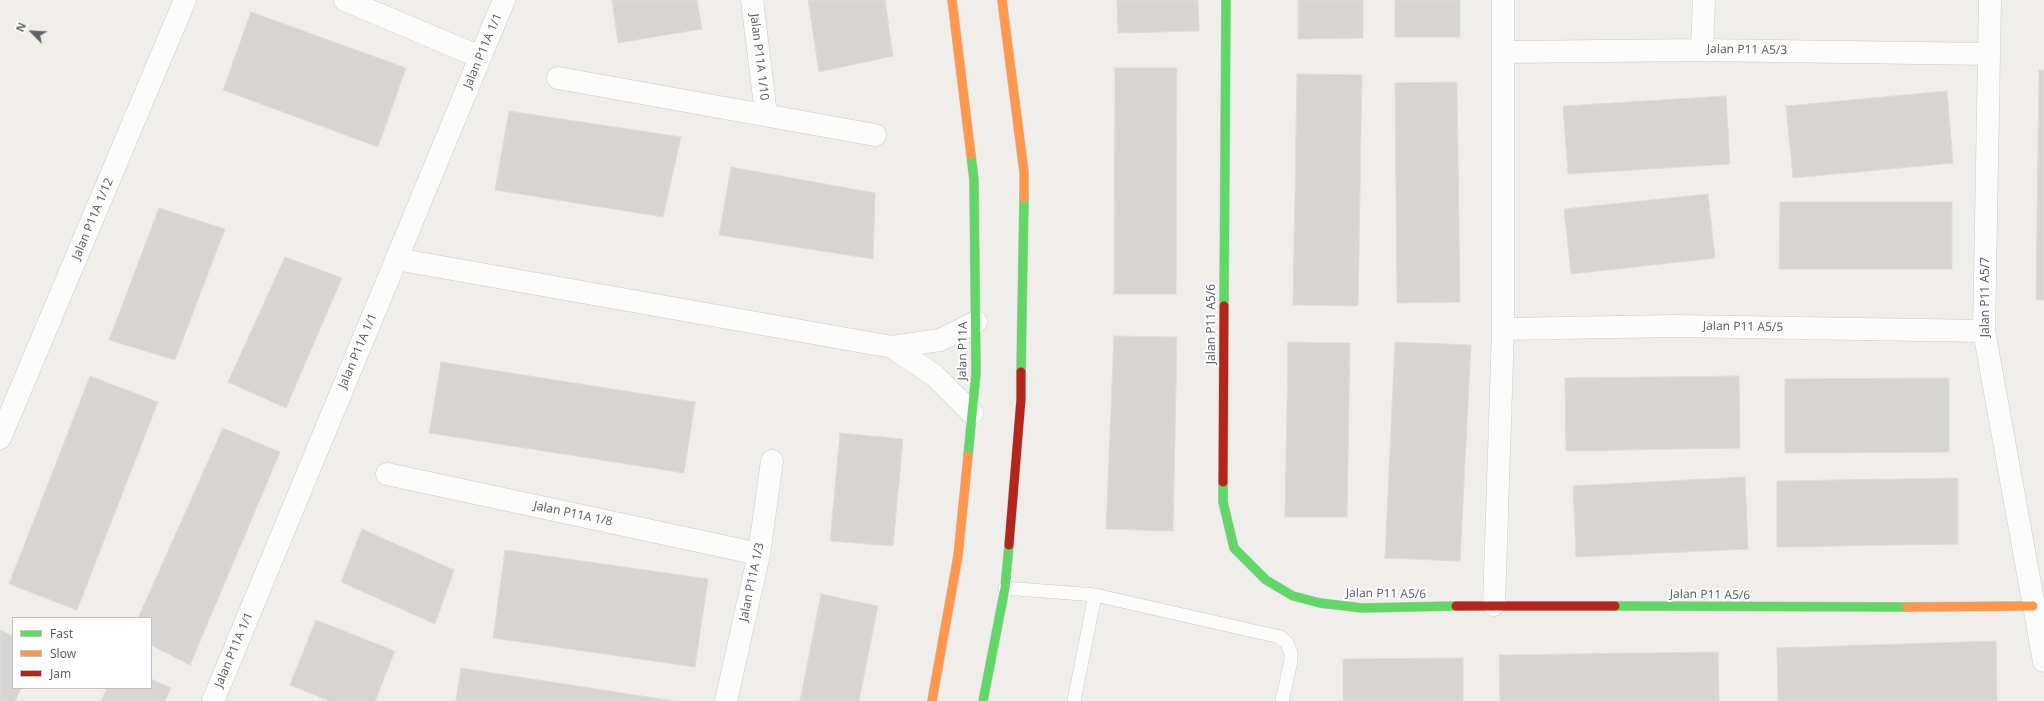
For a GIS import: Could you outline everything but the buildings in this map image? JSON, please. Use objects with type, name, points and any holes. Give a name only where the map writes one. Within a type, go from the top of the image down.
[{"type":"street","name":"Jalan P11A 1/12","points":[[0,438],[185,0]]},
{"type":"street","points":[[345,0],[480,57]]},
{"type":"street","name":"Jalan P11A 1/1","points":[[213,701],[504,0]]},
{"type":"street","name":"Jalan P11A 1/10","points":[[752,0],[766,114]]},
{"type":"street","name":"Jalan P11A","points":[[932,701],[958,556],[976,373],[974,180],[952,0]]},
{"type":"street","points":[[983,701],[1005,588],[1021,399],[1024,172],[1002,0]]},
{"type":"street","name":"Jalan P11 A5/6","points":[[1226,0],[1222,502],[1234,548],[1266,580],[1292,596],[1320,603],[1362,608],[1494,605],[1746,608],[2033,606]]},
{"type":"street","points":[[1494,605],[1503,329],[1503,0]]},
{"type":"street","points":[[1702,50],[1704,0]]},
{"type":"street","name":"Jalan P11 A5/7","points":[[1990,0],[1984,331],[2044,661]]},
{"type":"street","name":"Jalan P11 A5/3","points":[[1504,52],[1702,50],[1989,54]]},
{"type":"street","points":[[558,78],[766,114],[876,135]]},
{"type":"street","points":[[396,259],[892,348],[940,340],[976,322]]},
{"type":"street","name":"Jalan P11 A5/5","points":[[1503,329],[1675,326],[1984,331]]},
{"type":"street","points":[[892,348],[934,375],[972,413]]},
{"type":"street","name":"Jalan P11A 1/3","points":[[726,701],[758,554],[772,461]]},
{"type":"street","name":"Jalan P11A 1/8","points":[[387,474],[758,554]]},
{"type":"lane","points":[[1005,588],[1095,595],[1280,637],[1287,643],[1291,653],[1291,661],[1282,701]]},
{"type":"lane","points":[[1074,701],[1095,595]]},
{"type":"traffic: fast","points":[[1224,306],[1226,0]]},
{"type":"traffic: fast","points":[[968,456],[976,373],[974,180],[971,155]]},
{"type":"traffic: fast","points":[[1021,372],[1024,198]]},
{"type":"traffic: fast","points":[[1223,482],[1223,502],[1234,548],[1266,580],[1293,596],[1320,603],[1362,608],[1456,606]]},
{"type":"traffic: fast","points":[[983,701],[1005,588],[1009,545]]},
{"type":"traffic: fast","points":[[1615,606],[1907,607]]},
{"type":"traffic: slow","points":[[952,0],[971,155]]},
{"type":"traffic: slow","points":[[1002,0],[1024,172],[1024,198]]},
{"type":"traffic: slow","points":[[932,701],[958,556],[968,456]]},
{"type":"traffic: slow","points":[[1907,607],[2033,606]]},
{"type":"traffic: jam","points":[[1223,482],[1224,306]]},
{"type":"traffic: jam","points":[[1009,545],[1021,399],[1021,372]]},
{"type":"traffic: jam","points":[[1456,606],[1615,606]]}]
